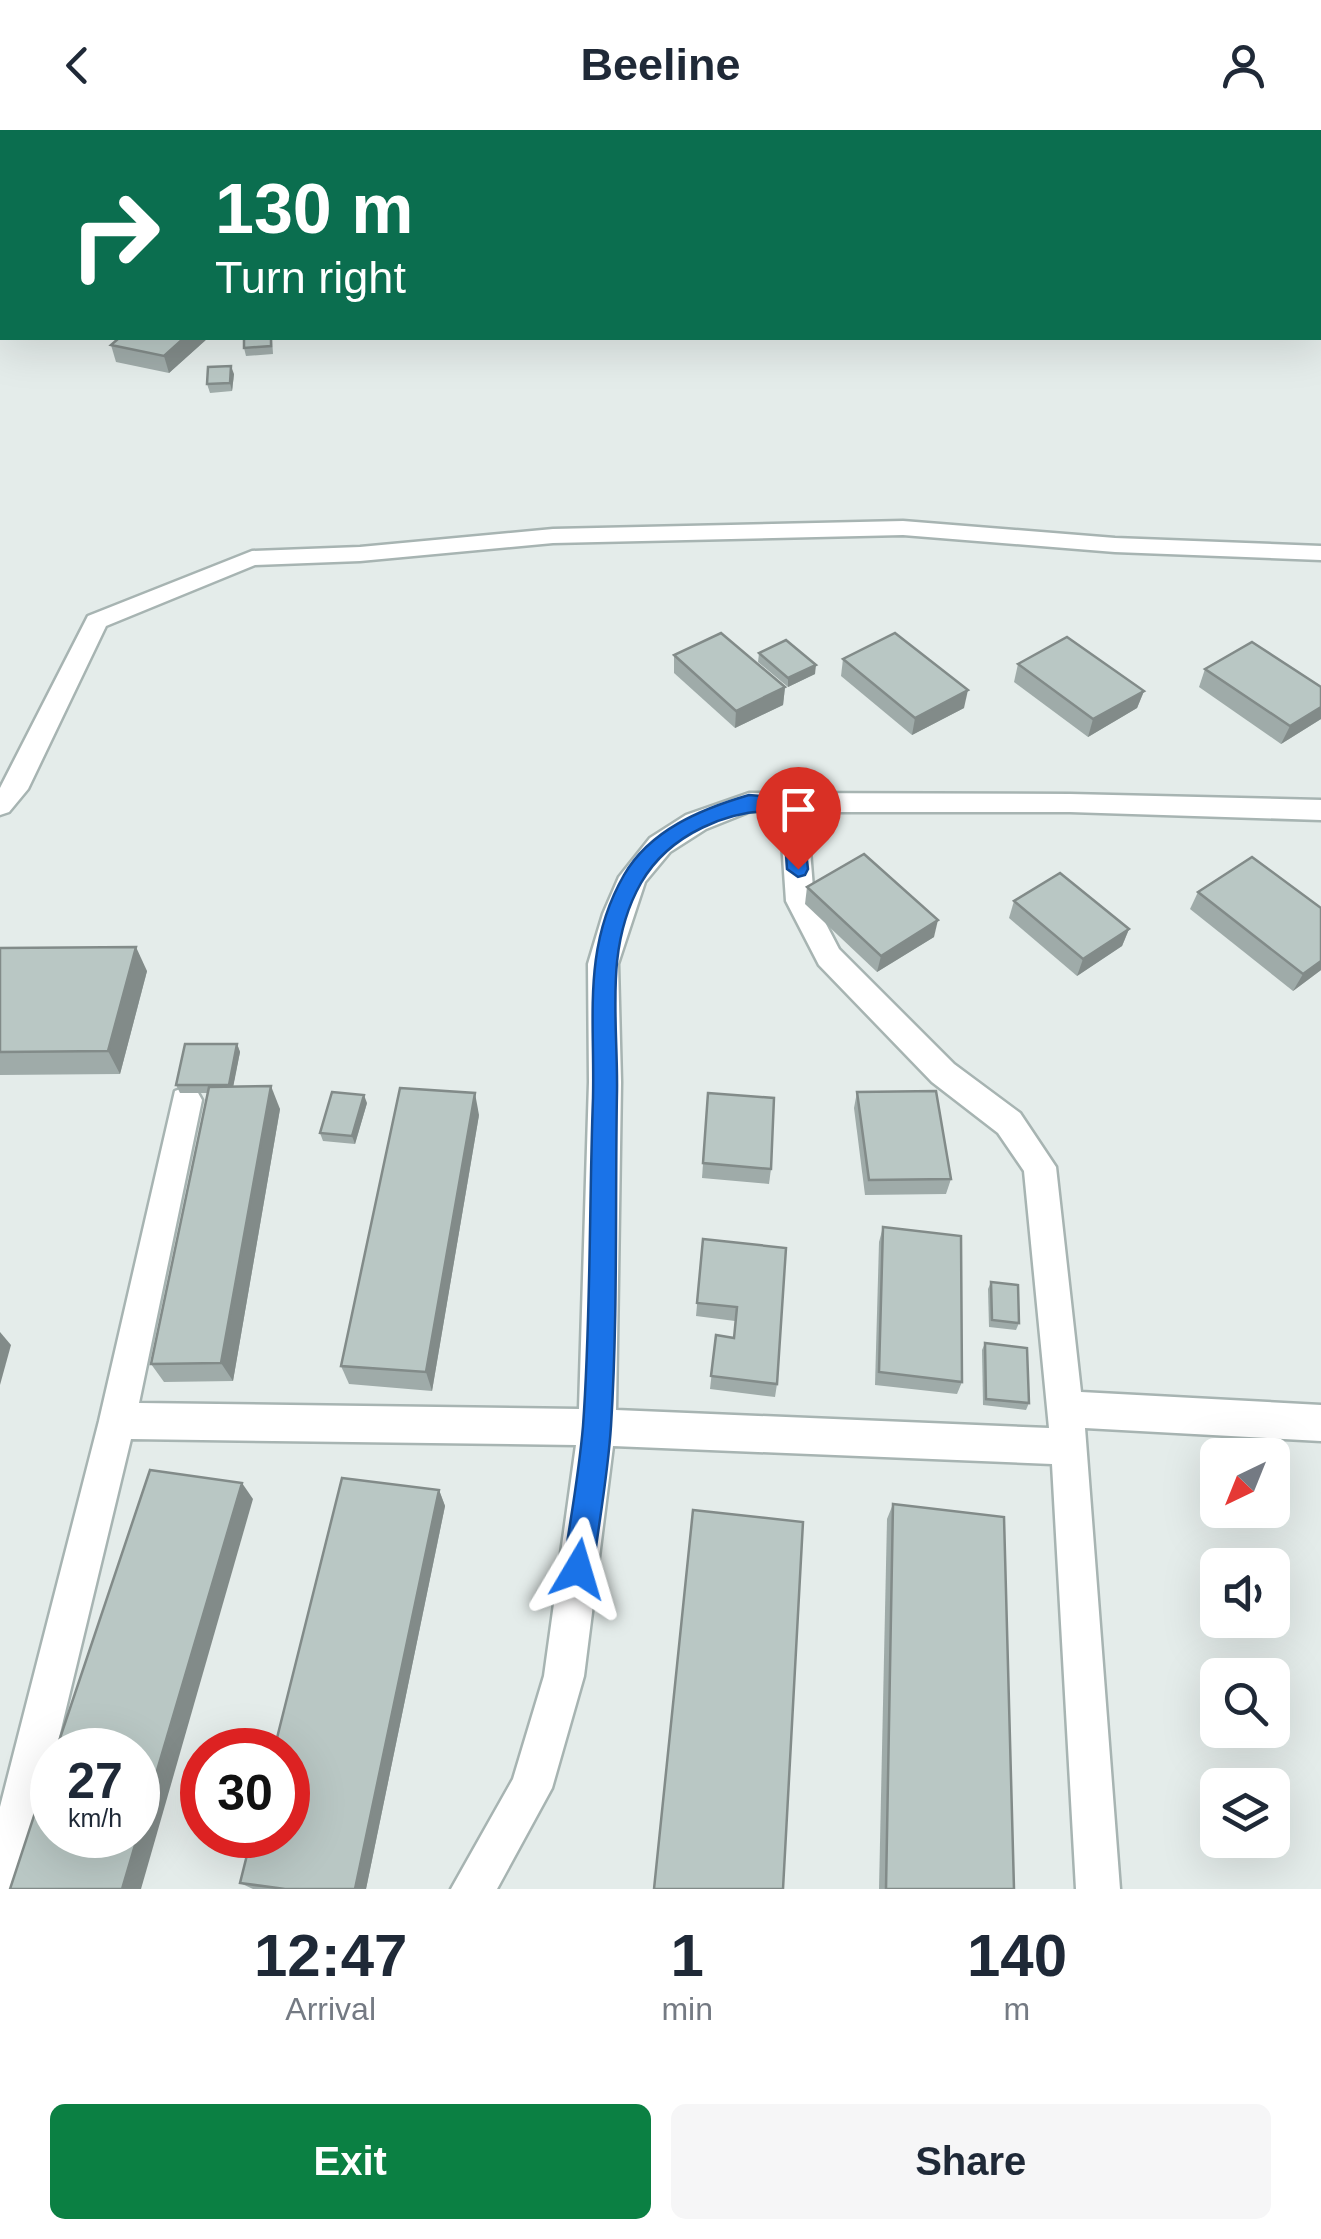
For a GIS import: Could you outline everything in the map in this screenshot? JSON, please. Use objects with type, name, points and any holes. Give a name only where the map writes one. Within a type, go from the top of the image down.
[{"type":"street","points":[[0,805],[14,789],[96,621],[252,558],[360,554],[553,536],[903,528],[1115,545],[1321,554]]},
{"type":"street","points":[[472,1889],[532,1788],[564,1676],[597,1427],[605,1082],[603,964],[617,914],[633,877],[660,845],[696,822],[749,802],[1070,802],[1321,810]]},
{"type":"street","points":[[793,804],[800,902],[829,957],[943,1073],[1009,1123],[1040,1167],[1066,1409],[1098,1889]]},
{"type":"street","points":[[2,1889],[117,1421],[186,1100]]},
{"type":"street","points":[[1066,1409],[1321,1423]]},
{"type":"street","points":[[117,1421],[597,1427],[1069,1448]]},
{"type":"building","points":[[117,340],[182,340],[164,356],[111,345]]},
{"type":"building","points":[[244,340],[271,340],[271,346],[244,348]]},
{"type":"building","points":[[231,366],[230,383],[207,384],[208,367]]},
{"type":"building","points":[[721,633],[785,687],[736,711],[674,655]]},
{"type":"building","points":[[895,633],[968,690],[915,718],[843,659]]},
{"type":"building","points":[[1067,637],[1144,691],[1093,719],[1018,664]]},
{"type":"building","points":[[786,640],[816,665],[788,678],[759,653]]},
{"type":"building","points":[[1252,642],[1321,687],[1321,707],[1290,726],[1205,669]]},
{"type":"building","points":[[864,854],[938,920],[881,956],[807,887]]},
{"type":"building","points":[[1252,857],[1321,908],[1321,961],[1303,974],[1198,892]]},
{"type":"building","points":[[1060,873],[1129,929],[1083,959],[1014,901]]},
{"type":"building","points":[[136,947],[108,1051],[0,1052],[0,948]]},
{"type":"building","points":[[185,1044],[237,1044],[229,1085],[176,1085]]},
{"type":"building","points":[[271,1086],[221,1363],[151,1364],[209,1087]]},
{"type":"building","points":[[400,1088],[475,1093],[426,1372],[341,1366]]},
{"type":"building","points":[[936,1091],[951,1179],[869,1180],[857,1092]]},
{"type":"building","points":[[332,1092],[364,1095],[352,1136],[320,1133]]},
{"type":"building","points":[[708,1093],[774,1098],[771,1169],[703,1163]]},
{"type":"building","points":[[883,1227],[961,1236],[962,1382],[879,1372]]},
{"type":"building","points":[[703,1239],[786,1248],[777,1384],[711,1376],[716,1335],[734,1338],[737,1307],[697,1303]]},
{"type":"building","points":[[991,1282],[1018,1285],[1019,1323],[992,1320]]},
{"type":"building","points":[[985,1343],[1027,1348],[1029,1403],[986,1399]]},
{"type":"building","points":[[150,1470],[242,1483],[160,1761],[160,1728],[63,1728]]},
{"type":"building","points":[[342,1478],[439,1490],[355,1889],[285,1889],[240,1883],[246,1858],[310,1858],[310,1728],[280,1728]]},
{"type":"building","points":[[893,1504],[1004,1517],[1014,1889],[886,1889]]},
{"type":"building","points":[[693,1510],[803,1522],[783,1889],[654,1889]]},
{"type":"building","points":[[30,1828],[30,1858],[131,1858],[122,1889],[10,1889]]},
{"type":"route","points":[[578,1569],[597,1427],[605,1082],[603,964],[617,914],[633,877],[660,845],[724,808],[749,802],[793,804],[798,869]]}]
